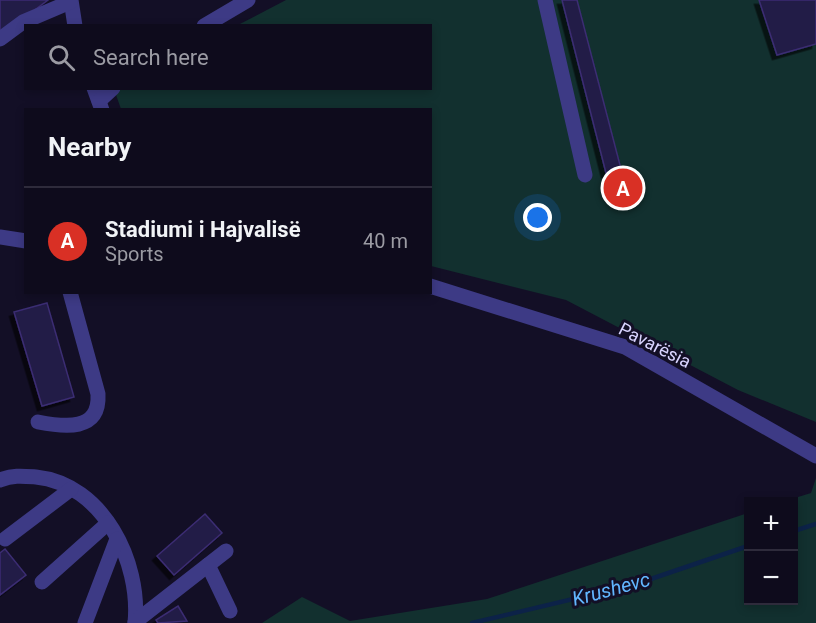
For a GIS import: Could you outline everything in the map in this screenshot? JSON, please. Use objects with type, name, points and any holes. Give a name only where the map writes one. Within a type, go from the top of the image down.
[{"type":"street","points":[[207,24],[248,0]]},
{"type":"street","points":[[545,0],[585,176]]},
{"type":"street","points":[[0,39],[23,22],[71,1],[75,24]]},
{"type":"street","points":[[98,100],[110,90]]},
{"type":"street","points":[[0,237],[24,241]]},
{"type":"street","name":"Pavarësia","points":[[432,287],[625,347],[816,456]]},
{"type":"street","points":[[38,422],[65,427],[79,425],[94,415],[98,406],[70,294]]},
{"type":"street","points":[[0,480],[13,475],[53,479],[84,495],[108,523],[127,558],[137,599],[135,623]]},
{"type":"street","points":[[5,539],[72,489]]},
{"type":"street","points":[[42,582],[108,523]]},
{"type":"street","points":[[85,623],[117,540]]},
{"type":"street","points":[[135,623],[226,551]]},
{"type":"street","points":[[208,565],[230,611]]},
{"type":"green space","points":[[286,0],[816,0],[816,422],[738,390],[566,300],[432,266],[432,108],[121,108],[115,92],[118,90],[432,90],[432,24],[240,24]]},
{"type":"green space","points":[[816,478],[816,623],[262,623],[302,597],[350,621],[487,599],[744,514],[744,605],[798,605],[798,497],[811,493]]},
{"type":"building","points":[[0,0],[48,0],[0,36]]},
{"type":"building","points":[[562,0],[577,0],[621,169],[606,173]]},
{"type":"building","points":[[759,0],[816,0],[816,44],[777,55]]},
{"type":"building","points":[[47,303],[74,397],[42,406],[14,312]]},
{"type":"building","points":[[205,514],[222,533],[174,575],[157,556]]},
{"type":"building","points":[[5,549],[26,575],[0,595],[0,553]]},
{"type":"building","points":[[178,606],[187,621],[158,623],[156,620]]},
{"type":"waterway","name":"Krushevc","points":[[798,530],[816,524]]},
{"type":"waterway","name":"Krushevc","points":[[472,623],[636,584],[744,547]]},
{"type":"place","name":"Stadiumi i Hajvalisë","points":[[623,188]]}]
